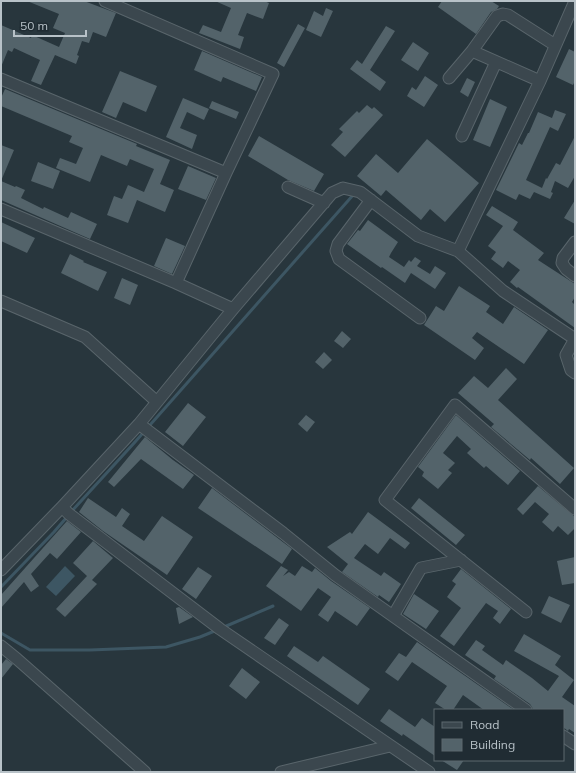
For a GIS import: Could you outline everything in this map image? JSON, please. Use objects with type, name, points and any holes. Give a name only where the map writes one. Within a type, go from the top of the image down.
[{"type":"street","points":[[105,1],[273,74],[176,283]]},
{"type":"street","points":[[458,251],[540,81],[575,1]]},
{"type":"street","points":[[449,78],[472,51],[497,16],[503,14],[508,15],[555,45]]},
{"type":"street","points":[[472,51],[540,81]]},
{"type":"street","points":[[462,136],[496,62]]},
{"type":"street","points":[[1,79],[226,173]]},
{"type":"street","points":[[288,187],[324,203]]},
{"type":"street","points":[[1,570],[62,507],[143,428],[157,402],[233,308],[332,193],[343,188],[360,192],[418,236],[458,251],[503,291],[575,339],[566,355],[571,370],[575,372]]},
{"type":"street","points":[[371,200],[338,244],[336,251],[339,259],[420,318]]},
{"type":"street","points":[[1,209],[233,308]]},
{"type":"street","points":[[575,242],[563,258],[562,263],[566,269],[575,276]]},
{"type":"street","points":[[1,301],[85,337],[157,402]]},
{"type":"street","points":[[526,612],[385,500],[455,406],[575,509]]},
{"type":"street","points":[[143,428],[283,533],[334,575],[525,709]]},
{"type":"street","points":[[62,507],[220,629],[429,772]]},
{"type":"street","points":[[393,616],[422,568],[461,560]]},
{"type":"street","points":[[1,646],[145,772]]},
{"type":"street","points":[[564,737],[575,744]]},
{"type":"street","points":[[281,772],[390,746]]},
{"type":"water","points":[[65,566],[75,576],[56,596],[46,587]]},
{"type":"building","points":[[27,1],[84,1],[116,13],[106,37],[93,32],[89,43],[82,41],[77,55],[79,56],[76,64],[55,55],[41,85],[31,81],[40,60],[14,48],[12,52],[8,50],[1,67],[1,25],[31,38],[32,35],[59,47],[65,33],[53,28],[59,14]]},
{"type":"building","points":[[215,1],[264,1],[269,3],[263,19],[247,13],[238,35],[244,37],[240,49],[199,33],[203,25],[221,32],[231,8]]},
{"type":"building","points":[[442,1],[491,1],[499,6],[491,12],[476,34],[438,7]]},
{"type":"building","points":[[326,8],[333,11],[321,37],[306,30],[314,11],[323,16]]},
{"type":"building","points":[[298,24],[305,28],[284,67],[277,63]]},
{"type":"building","points":[[386,26],[395,31],[370,70],[386,82],[380,91],[350,69],[357,60],[362,64]]},
{"type":"building","points":[[413,42],[429,53],[418,71],[401,60]]},
{"type":"building","points":[[569,49],[575,52],[575,81],[573,85],[556,77]]},
{"type":"building","points":[[202,51],[262,77],[256,91],[223,77],[221,82],[194,70]]},
{"type":"building","points":[[120,71],[157,86],[146,112],[123,102],[116,118],[102,112]]},
{"type":"building","points":[[425,76],[438,85],[424,107],[407,96],[412,87],[416,90]]},
{"type":"building","points":[[467,78],[475,82],[468,97],[460,92]]},
{"type":"building","points":[[5,89],[137,144],[136,146],[170,160],[160,184],[174,190],[165,212],[137,200],[128,223],[107,215],[114,196],[122,199],[128,185],[144,192],[154,169],[130,159],[127,166],[101,155],[90,182],[56,168],[60,158],[76,164],[83,148],[69,142],[72,136],[1,106],[1,98]]},
{"type":"building","points":[[183,98],[209,109],[204,120],[187,112],[180,128],[197,135],[192,149],[166,137]]},
{"type":"building","points":[[490,99],[507,107],[490,147],[473,140]]},
{"type":"building","points":[[212,101],[239,112],[236,119],[209,108]]},
{"type":"building","points":[[367,105],[372,109],[374,107],[383,115],[345,157],[331,145],[343,132],[339,129],[357,111],[359,113]]},
{"type":"building","points":[[555,110],[566,114],[558,131],[550,127],[526,180],[542,188],[546,178],[547,179],[556,163],[560,165],[575,136],[575,176],[568,188],[555,181],[551,192],[553,193],[550,199],[534,192],[530,199],[519,194],[516,200],[496,190],[519,143],[522,145],[529,133],[538,112],[552,118]]},
{"type":"building","points":[[259,136],[324,174],[314,191],[288,180],[248,156]]},
{"type":"building","points":[[427,139],[479,183],[445,222],[430,209],[421,220],[386,190],[381,196],[357,176],[376,154],[398,173]]},
{"type":"building","points":[[1,145],[14,150],[1,181]]},
{"type":"building","points":[[38,162],[60,171],[53,189],[31,181]]},
{"type":"building","points":[[188,166],[216,178],[206,200],[178,189]]},
{"type":"building","points":[[1,181],[25,190],[21,198],[43,209],[44,207],[68,218],[71,212],[97,224],[90,239],[1,200]]},
{"type":"building","points":[[575,200],[575,224],[564,218]]},
{"type":"building","points":[[492,206],[518,222],[513,230],[544,253],[538,260],[575,284],[575,297],[572,302],[575,305],[575,328],[510,282],[520,270],[508,261],[503,268],[491,259],[496,252],[488,246],[503,226],[486,215]]},
{"type":"building","points":[[368,220],[398,242],[389,257],[404,267],[409,260],[411,262],[415,257],[421,261],[417,266],[430,274],[435,266],[446,273],[435,289],[411,273],[405,283],[347,244],[358,230],[360,231]]},
{"type":"building","points":[[1,222],[35,238],[27,253],[1,241]]},
{"type":"building","points":[[166,238],[185,246],[172,274],[154,266]]},
{"type":"building","points":[[70,254],[84,261],[83,262],[107,272],[98,291],[61,273]]},
{"type":"building","points":[[122,278],[138,285],[130,305],[114,298]]},
{"type":"building","points":[[459,286],[490,306],[486,312],[503,324],[514,307],[548,330],[524,364],[477,332],[472,338],[484,348],[475,360],[424,325],[436,306],[444,311]]},
{"type":"building","points":[[342,331],[351,339],[343,348],[334,341]]},
{"type":"building","points":[[324,352],[332,360],[323,369],[315,362]]},
{"type":"building","points":[[506,368],[517,379],[498,400],[574,468],[560,484],[531,458],[530,460],[491,427],[494,424],[458,393],[474,376],[488,388]]},
{"type":"building","points":[[188,403],[206,417],[183,446],[165,432]]},
{"type":"building","points":[[306,415],[315,422],[307,432],[298,424]]},
{"type":"building","points":[[456,415],[520,471],[508,485],[486,466],[484,468],[467,453],[471,449],[457,436],[443,453],[455,463],[448,470],[452,473],[438,489],[422,476],[424,472],[418,467]]},
{"type":"building","points":[[145,437],[194,475],[183,489],[141,459],[114,487],[108,482]]},
{"type":"building","points":[[538,486],[575,517],[575,528],[568,535],[558,526],[553,532],[542,522],[549,514],[535,502],[523,515],[517,509]]},
{"type":"building","points":[[212,488],[292,549],[282,564],[198,508]]},
{"type":"building","points":[[88,498],[116,517],[122,508],[130,514],[122,526],[144,541],[162,516],[193,537],[167,575],[103,531],[79,512]]},
{"type":"building","points":[[419,498],[465,535],[456,545],[411,508]]},
{"type":"building","points":[[368,512],[410,543],[405,549],[390,538],[378,554],[365,544],[354,558],[381,576],[384,572],[401,584],[389,602],[379,595],[378,597],[342,572],[348,564],[327,547],[350,532],[352,534]]},
{"type":"building","points":[[67,521],[81,532],[57,559],[50,553],[31,574],[39,586],[31,592],[24,582],[1,608],[1,595]]},
{"type":"building","points":[[93,541],[113,558],[92,580],[97,584],[65,617],[56,609],[87,576],[73,563]]},
{"type":"building","points":[[575,557],[575,583],[562,585],[557,561]]},
{"type":"building","points":[[281,566],[288,570],[283,576],[289,572],[295,576],[302,566],[312,572],[315,568],[370,608],[357,626],[335,611],[328,622],[318,615],[331,597],[318,588],[301,611],[266,586]]},
{"type":"building","points":[[198,567],[212,576],[196,599],[182,589]]},
{"type":"building","points":[[461,569],[511,609],[500,624],[493,618],[498,611],[486,603],[454,646],[440,636],[461,608],[447,597],[456,584],[452,581]]},
{"type":"building","points":[[414,594],[439,611],[426,629],[403,614]]},
{"type":"building","points":[[549,596],[570,605],[561,623],[541,613]]},
{"type":"building","points":[[179,607],[193,617],[179,624],[176,608]]},
{"type":"building","points":[[279,618],[289,625],[275,645],[264,638]]},
{"type":"building","points":[[524,634],[561,656],[555,665],[574,680],[562,697],[575,706],[575,733],[564,728],[564,709],[533,709],[530,704],[494,679],[496,676],[465,655],[476,640],[485,646],[482,650],[503,665],[506,660],[548,691],[559,676],[514,651]]},
{"type":"building","points":[[417,642],[513,709],[483,709],[463,695],[454,709],[444,709],[435,703],[447,686],[412,662],[398,681],[385,672],[399,653],[406,657]]},
{"type":"building","points":[[294,646],[318,662],[323,656],[370,689],[358,705],[287,656]]},
{"type":"building","points":[[6,659],[13,664],[1,679],[1,665]]},
{"type":"building","points":[[242,668],[260,682],[246,699],[229,686]]},
{"type":"building","points":[[389,709],[415,727],[422,718],[434,726],[434,755],[403,734],[402,736],[380,721]]},
{"type":"building","points":[[443,761],[463,761],[457,770]]},
{"type":"waterway","points":[[71,512],[135,442],[354,194]]},
{"type":"waterway","points":[[1,587],[67,517]]},
{"type":"waterway","points":[[224,627],[273,606]]},
{"type":"waterway","points":[[1,633],[30,650],[90,650],[166,647],[200,637],[217,630]]}]
